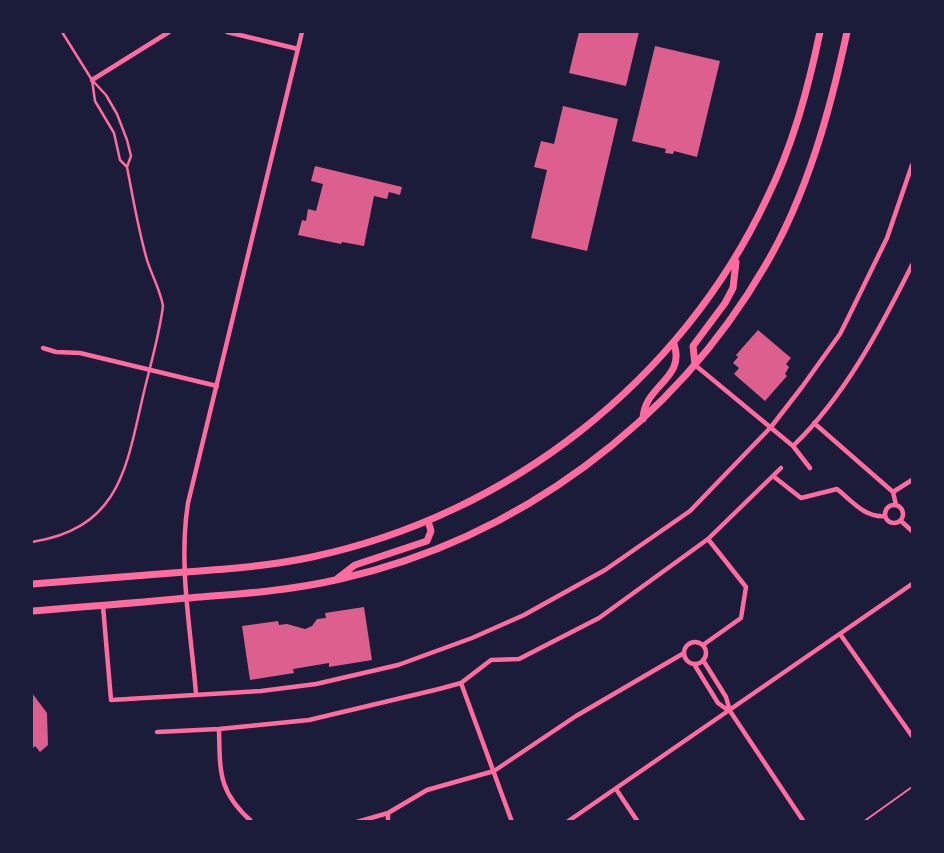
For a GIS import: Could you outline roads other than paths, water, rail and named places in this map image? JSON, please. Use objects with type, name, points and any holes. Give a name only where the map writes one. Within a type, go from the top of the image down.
[{"type":"main road","points":[[32,584],[262,565],[352,548],[469,503],[510,480],[573,438],[617,401],[674,344],[736,257],[786,156],[799,117],[820,32]]},
{"type":"main road","points":[[32,611],[275,591],[335,580],[405,561],[490,526],[570,478],[643,419],[695,365],[732,318],[766,265],[790,216],[835,89],[847,32]]},
{"type":"main road","points":[[695,365],[693,346],[733,288],[736,257]]},
{"type":"main road","points":[[643,419],[643,407],[648,398],[675,366],[677,358],[674,344]]},
{"type":"main road","points":[[335,580],[355,565],[427,541],[431,531],[428,521]]},
{"type":"street","points":[[92,80],[169,32]]},
{"type":"street","points":[[227,32],[298,49]]},
{"type":"street","points":[[196,694],[184,542],[188,503],[302,32]]},
{"type":"street","points":[[103,606],[111,700],[261,691],[356,676],[398,666],[524,615],[605,570],[690,510],[771,427],[840,334],[887,238],[912,165]]},
{"type":"street","points":[[793,446],[855,369],[912,265]]},
{"type":"street","points":[[43,348],[80,353],[217,386]]},
{"type":"street","points":[[695,365],[793,446],[810,468]]},
{"type":"street","points":[[814,423],[893,492],[896,505],[904,514],[901,521]]},
{"type":"street","points":[[157,732],[309,720],[369,708],[461,683],[491,660],[519,659],[599,618],[708,539],[782,468]]},
{"type":"street","points":[[773,476],[801,498],[837,489],[866,513],[874,517],[885,516]]},
{"type":"street","points":[[893,492],[912,480]]},
{"type":"street","points":[[885,516],[888,508],[896,505]]},
{"type":"street","points":[[885,516],[891,523],[901,521]]},
{"type":"street","points":[[901,521],[912,531]]},
{"type":"street","points":[[703,645],[741,618],[746,587],[708,539]]},
{"type":"street","points":[[567,821],[912,584]]},
{"type":"street","points":[[840,634],[912,736]]},
{"type":"street","points":[[357,821],[388,813],[427,790],[494,771],[585,710],[684,653],[690,643],[697,642],[703,645],[706,652],[703,660],[694,664]]},
{"type":"street","points":[[684,653],[718,703],[730,711]]},
{"type":"street","points":[[703,660],[726,697],[730,711],[804,821]]},
{"type":"street","points":[[461,683],[512,821]]},
{"type":"street","points":[[219,729],[223,785],[235,807],[252,821]]},
{"type":"street","points":[[616,789],[638,821]]},
{"type":"street","points":[[388,813],[388,821]]},
{"type":"lane","points":[[32,542],[73,531],[97,514],[112,496],[127,467],[163,306],[159,287],[147,260],[127,167],[131,156],[127,140],[106,95],[92,80],[62,32]]},
{"type":"lane","points":[[92,80],[95,101],[114,133],[120,160],[127,167]]}]
